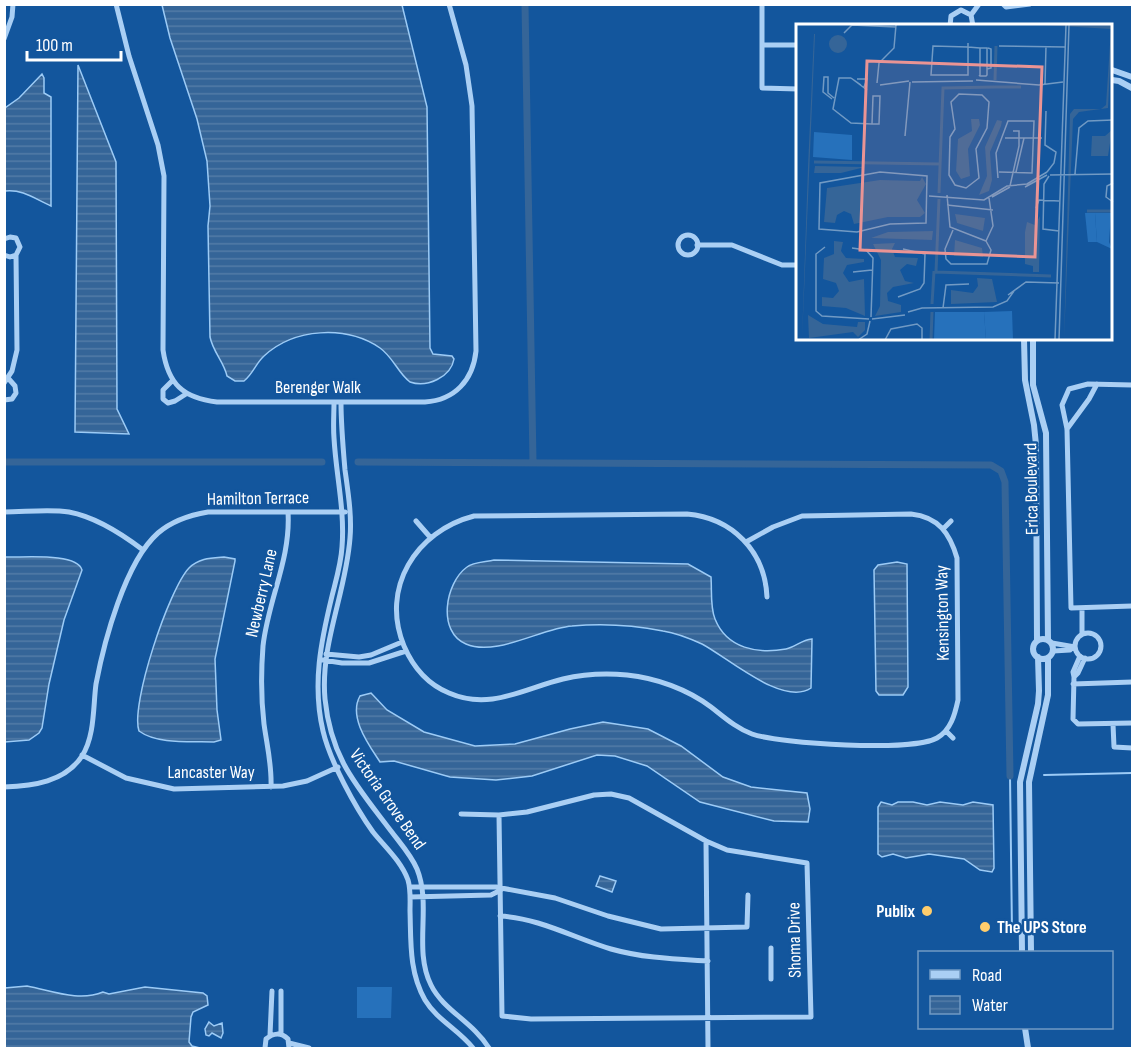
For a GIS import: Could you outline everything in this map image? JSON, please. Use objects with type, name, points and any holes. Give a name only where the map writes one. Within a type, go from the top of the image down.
[{"type":"street","points":[[4,39],[12,17],[13,4]]},
{"type":"street","name":"Berenger Walk","points":[[116,4],[129,56],[159,145],[164,176],[163,350],[165,366],[173,380],[186,393],[202,400],[217,402],[435,401],[453,395],[468,379],[475,361],[472,106],[466,65],[449,4]]},
{"type":"street","points":[[762,4],[762,88],[796,89]]},
{"type":"street","points":[[971,15],[978,4]]},
{"type":"street","points":[[1003,4],[1006,7],[1030,4]]},
{"type":"street","points":[[950,24],[954,13],[965,8],[971,15],[973,24]]},
{"type":"street","points":[[762,45],[796,45]]},
{"type":"street","points":[[1113,70],[1132,77]]},
{"type":"street","points":[[1113,80],[1132,88]]},
{"type":"street","points":[[4,239],[13,237],[18,241],[20,247],[16,255],[17,350],[15,361],[6,380],[15,386],[16,393],[12,399],[4,400]]},
{"type":"street","points":[[697,245],[732,245],[783,265],[796,265]]},
{"type":"street","points":[[4,255],[10,257],[16,255]]},
{"type":"street","name":"Erica Boulevard","points":[[1024,340],[1024,380],[1036,445],[1037,640]]},
{"type":"street","name":"Erica Boulevard","points":[[1033,340],[1033,385],[1046,433],[1050,642]]},
{"type":"street","points":[[173,380],[164,390],[163,399],[168,403],[172,402],[186,393]]},
{"type":"street","points":[[1132,385],[1097,384],[1069,389],[1062,405],[1067,429],[1071,608],[1132,606]]},
{"type":"street","points":[[1067,429],[1097,384]]},
{"type":"street","name":"Victoria Grove Bend","points":[[334,402],[334,439],[343,512],[342,551],[319,656],[317,676],[323,731],[358,809],[398,862],[410,887],[411,955],[419,988],[430,1008],[472,1048]]},
{"type":"street","name":"Victoria Grove Bend","points":[[341,402],[342,440],[351,535],[324,683],[331,734],[340,766],[417,868],[422,886],[423,956],[430,984],[448,1008],[480,1035],[489,1048]]},
{"type":"street","points":[[4,512],[70,512],[116,531],[143,550]]},
{"type":"street","name":"Newberry Lane","points":[[271,788],[271,759],[265,726],[262,666],[266,624],[287,549],[288,512]]},
{"type":"street","name":"Hamilton Terrace","points":[[82,755],[90,733],[96,685],[107,639],[123,593],[143,550],[150,541],[166,527],[197,514],[350,512]]},
{"type":"street","points":[[767,597],[762,569],[746,542],[738,534],[709,518],[687,514],[474,516],[451,524],[430,537],[408,565],[399,588],[396,612],[402,642],[415,667],[431,683],[451,694],[473,700],[496,699],[513,695],[579,675],[613,674],[647,678],[679,689],[709,706],[741,729],[763,737],[832,744],[890,745],[926,742],[946,732],[953,738]]},
{"type":"street","points":[[746,542],[773,527],[802,516],[911,514],[927,518],[944,528],[951,521]]},
{"type":"street","points":[[416,521],[430,537]]},
{"type":"street","name":"Kensington Way","points":[[944,528],[952,541],[957,558],[958,700],[954,717],[946,732]]},
{"type":"street","points":[[1053,651],[1070,650],[1074,647],[1076,640],[1082,634],[1082,608]]},
{"type":"street","points":[[1082,634],[1095,635],[1101,645],[1096,656],[1082,657]]},
{"type":"street","points":[[1022,951],[1020,782],[1038,704],[1040,684],[1038,657],[1033,649],[1037,640],[1044,638],[1050,642],[1074,647],[1082,657]]},
{"type":"street","points":[[319,656],[365,656],[402,642]]},
{"type":"street","points":[[1050,642],[1053,651]]},
{"type":"street","points":[[327,657],[342,663],[369,663],[406,651]]},
{"type":"street","points":[[1030,951],[1029,782],[1048,695],[1048,658],[1053,651]]},
{"type":"street","points":[[1038,657],[1048,658]]},
{"type":"street","points":[[1082,657],[1073,672],[1074,718],[1078,724],[1132,723]]},
{"type":"street","points":[[1073,680],[1132,682]]},
{"type":"street","points":[[1113,724],[1114,747],[1132,748]]},
{"type":"street","points":[[4,787],[30,786],[50,780],[68,770],[82,755]]},
{"type":"street","name":"Lancaster Way","points":[[82,755],[126,778],[157,787],[174,789],[271,788],[307,781],[340,766]]},
{"type":"street","name":"Shoma Drive","points":[[461,814],[499,815],[555,806],[594,795],[611,794],[629,798],[706,841],[727,850],[807,863],[811,1017],[531,1019],[502,1016],[499,815]]},
{"type":"street","points":[[706,841],[708,1048]]},
{"type":"street","points":[[410,887],[496,887],[501,890],[527,891],[641,925],[661,928],[747,927],[748,895]]},
{"type":"street","points":[[410,897],[493,895],[501,890]]},
{"type":"street","points":[[500,916],[522,918],[613,949],[663,960],[708,961]]},
{"type":"street","name":"Shoma Drive","points":[[771,948],[771,980]]},
{"type":"street","points":[[265,1048],[266,1039],[270,1035],[272,991]]},
{"type":"street","points":[[281,992],[281,1034],[289,1046],[309,1048]]},
{"type":"street","points":[[1025,1029],[1028,1039]]},
{"type":"street","points":[[1028,1048],[1030,1029]]},
{"type":"street","points":[[270,1035],[281,1034]]},
{"type":"shaded area","points":[[357,987],[392,987],[391,1018],[357,1018]]},
{"type":"water","points":[[162,5],[402,5],[427,107],[430,348],[433,354],[452,356],[454,359],[443,376],[431,382],[410,382],[380,348],[352,336],[320,333],[305,335],[276,347],[261,359],[244,381],[235,381],[227,376],[210,337],[208,226],[210,206],[207,161],[197,119],[170,38]]},
{"type":"water","points":[[78,65],[116,162],[117,409],[129,434],[75,432]]},
{"type":"water","points":[[42,74],[44,93],[51,97],[51,206],[23,193],[5,191],[5,108],[19,98]]},
{"type":"water","points":[[5,557],[60,558],[78,564],[82,570],[64,620],[49,684],[42,728],[29,740],[5,742]]},
{"type":"water","points":[[224,557],[235,559],[235,561],[215,659],[221,740],[214,742],[175,741],[147,735],[139,731],[140,698],[153,648],[171,599],[189,568],[205,559]]},
{"type":"water","points":[[494,560],[688,564],[711,577],[713,614],[720,629],[735,643],[754,650],[765,651],[790,648],[812,639],[811,688],[799,692],[771,686],[702,644],[673,633],[640,627],[572,626],[505,645],[478,647],[466,644],[457,638],[451,629],[447,607],[449,595],[459,574],[467,567]]},
{"type":"water","points":[[897,562],[907,564],[908,687],[903,695],[879,695],[876,691],[874,570],[878,565]]},
{"type":"water","points":[[371,693],[387,710],[424,732],[475,746],[515,744],[603,722],[648,729],[681,746],[723,777],[751,787],[807,793],[810,809],[808,822],[774,821],[700,802],[647,766],[615,756],[597,755],[532,776],[496,780],[450,777],[394,761],[380,762],[358,722],[357,704],[360,696]]},
{"type":"water","points":[[881,802],[892,805],[898,802],[927,805],[940,802],[963,805],[973,802],[993,805],[994,868],[992,872],[980,870],[964,859],[929,854],[906,858],[893,854],[882,857],[878,854],[878,807]]},
{"type":"water","points":[[600,876],[616,881],[612,892],[596,886]]},
{"type":"water","points":[[27,986],[75,996],[103,992],[109,994],[145,987],[203,993],[207,996],[208,1005],[193,1012],[189,1042],[192,1046],[200,1048],[5,1048],[5,988]]},
{"type":"water","points":[[209,1022],[214,1026],[222,1023],[221,1038],[212,1033],[209,1036],[206,1035],[205,1029]]},
{"type":"waterway","points":[[525,4],[533,462]]},
{"type":"waterway","points":[[4,462],[322,462]]},
{"type":"waterway","points":[[358,462],[991,465],[1001,471],[1005,482],[1010,776]]},
{"type":"waterway","points":[[1044,775],[1132,773]]},
{"type":"waterway","points":[[1010,776],[1012,932]]},
{"type":"place","name":"Publix","points":[[927,911]]},
{"type":"place","name":"The UPS Store","points":[[985,927]]}]
